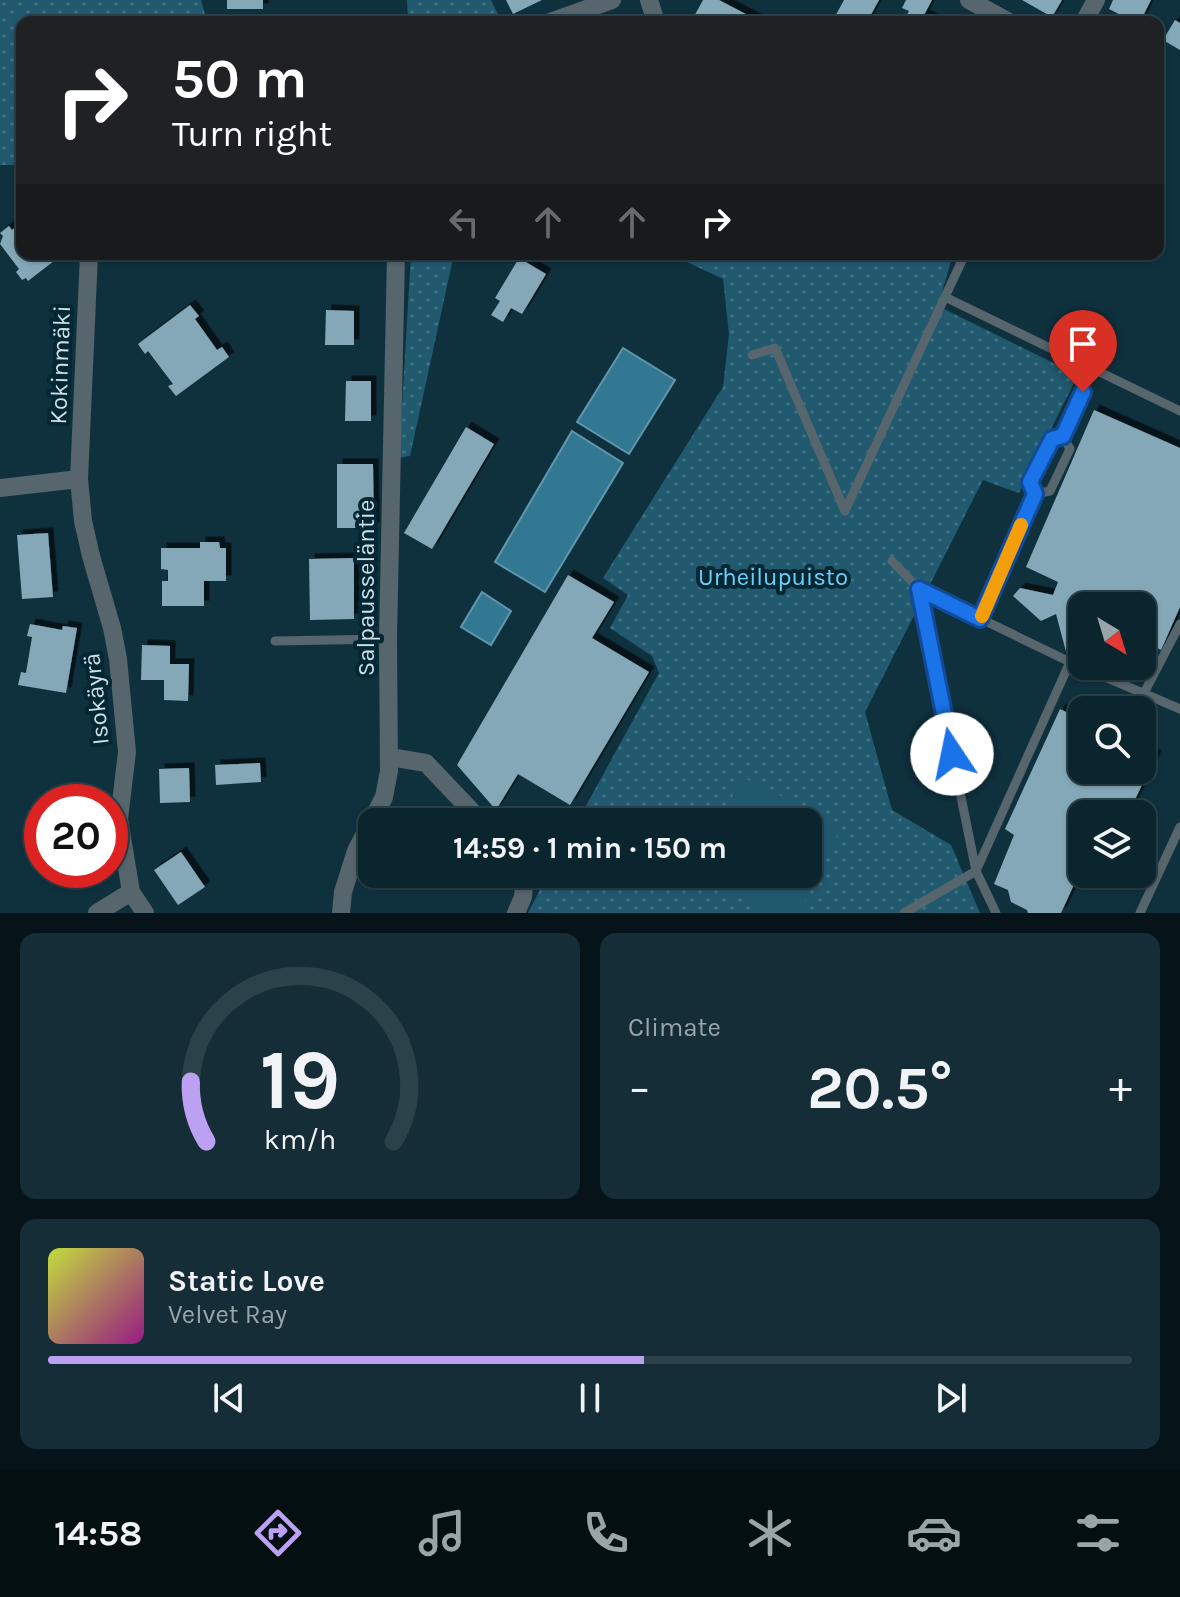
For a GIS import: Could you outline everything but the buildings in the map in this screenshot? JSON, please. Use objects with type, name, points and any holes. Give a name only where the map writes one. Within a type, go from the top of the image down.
[{"type":"street","points":[[567,16],[612,0]]},
{"type":"street","points":[[969,0],[998,16]]},
{"type":"street","name":"Kokinmäki","points":[[79,479],[89,260]]},
{"type":"street","name":"Salpausseläntie","points":[[341,913],[343,892],[356,851],[384,797],[390,757],[388,639],[396,260]]},
{"type":"street","points":[[0,488],[79,479]]},
{"type":"street","name":"Isokäyrä","points":[[79,479],[83,521],[118,659],[127,752],[119,819],[131,892],[145,913]]},
{"type":"street","points":[[390,757],[426,763],[469,808]]},
{"type":"street","points":[[516,913],[524,888]]},
{"type":"street","points":[[97,913],[131,892]]},
{"type":"lane","points":[[752,355],[775,348],[845,511],[962,260]]},
{"type":"lane","points":[[945,297],[1180,411]]},
{"type":"lane","points":[[1063,436],[1092,370]]},
{"type":"lane","points":[[980,619],[1035,494],[1030,482],[1052,439],[1063,436]]},
{"type":"lane","points":[[1035,494],[1050,491],[1070,449],[1063,436]]},
{"type":"lane","points":[[892,561],[919,589],[1068,661]]},
{"type":"lane","points":[[919,589],[976,871],[996,913]]},
{"type":"lane","points":[[1144,693],[1180,624]]},
{"type":"lane","points":[[275,641],[388,639]]},
{"type":"lane","points":[[904,913],[976,871],[1068,666]]},
{"type":"lane","points":[[1113,680],[1180,709]]},
{"type":"lane","points":[[1140,913],[1180,827]]},
{"type":"green space","points":[[0,0],[201,0],[205,16],[16,16],[16,165],[0,165]]},
{"type":"green space","points":[[407,0],[491,0],[499,16],[408,16]]},
{"type":"green space","points":[[411,260],[453,260],[410,456],[399,458]]},
{"type":"green space","name":"Urheilupuisto","points":[[683,260],[951,260],[938,306],[1078,375],[1019,493],[983,480],[865,712],[892,810],[951,845],[980,913],[528,913],[541,888],[822,888],[822,808],[585,808],[659,673],[652,656],[610,628],[628,595],[603,578],[723,387],[729,334],[723,279]]},
{"type":"green space","points":[[742,777],[805,808],[727,808]]},
{"type":"green space","points":[[822,816],[842,826],[822,866]]},
{"type":"green space","points":[[719,888],[811,888],[799,913],[770,913]]},
{"type":"shaded area","points":[[623,348],[675,380],[629,454],[577,422]]},
{"type":"shaded area","points":[[572,431],[623,463],[545,592],[495,562]]},
{"type":"shaded area","points":[[482,592],[511,611],[491,645],[461,627]]},
{"type":"slow traffic","points":[[982,616],[1021,525]]},
{"type":"route","points":[[952,754],[919,589],[980,619],[1035,494],[1030,482],[1052,439],[1063,436],[1083,392]]}]
